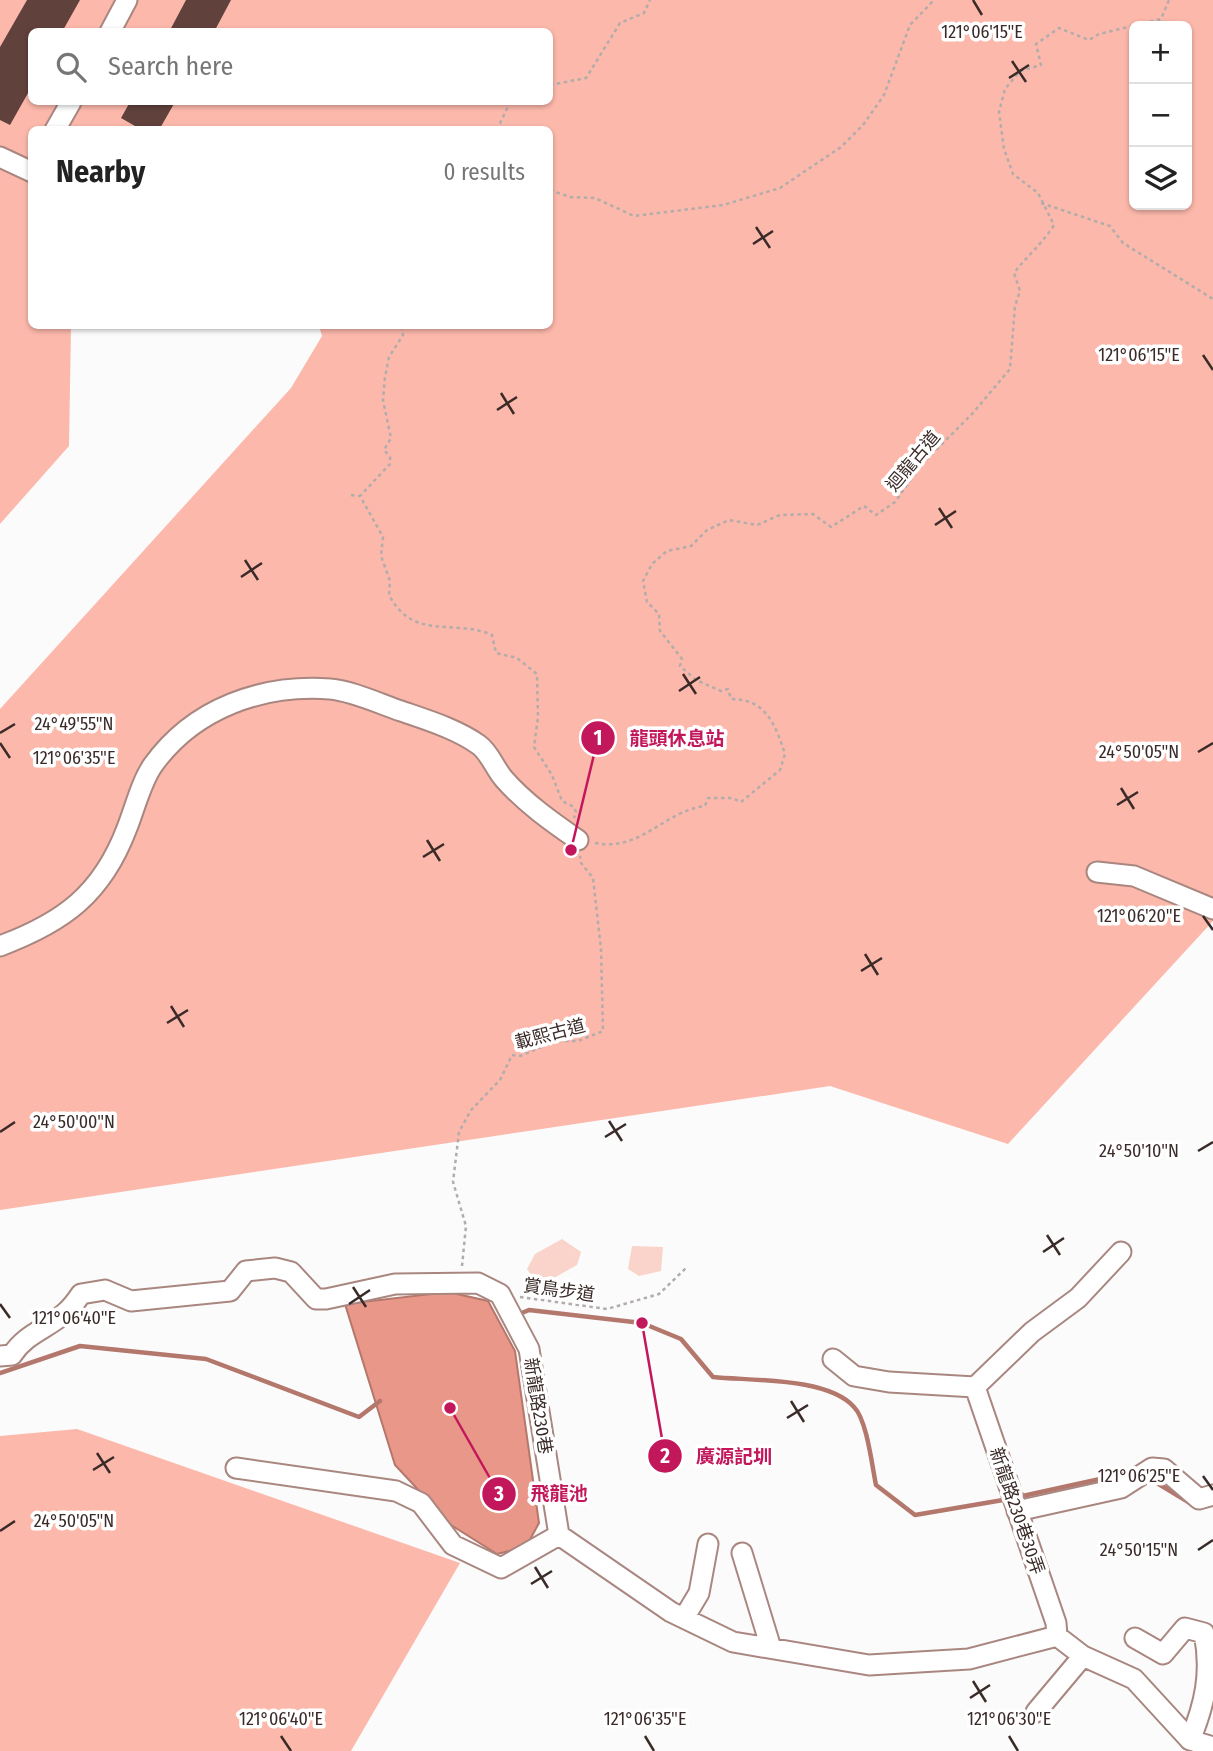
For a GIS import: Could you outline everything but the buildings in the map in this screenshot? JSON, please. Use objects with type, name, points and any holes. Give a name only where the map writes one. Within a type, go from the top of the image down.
[{"type":"lane","points":[[112,28],[127,0]]},
{"type":"lane","points":[[57,126],[69,105]]},
{"type":"lane","points":[[0,157],[28,170]]},
{"type":"lane","points":[[0,946],[34,933],[68,914],[97,884],[116,857],[152,767],[182,731],[224,705],[276,690],[333,689],[434,722],[481,746],[504,779],[540,813],[578,840]]},
{"type":"lane","points":[[1097,872],[1134,876],[1213,909]]},
{"type":"lane","points":[[833,1359],[854,1376],[889,1382],[975,1387],[1032,1332],[1078,1298],[1121,1252]]},
{"type":"lane","points":[[0,1356],[12,1355],[19,1344],[66,1312],[81,1294],[105,1290],[131,1301],[230,1291],[246,1271],[275,1268],[291,1272],[316,1299],[326,1300],[395,1284],[478,1283],[509,1310]]},
{"type":"lane","name":"新龍路230巷","points":[[509,1310],[529,1349],[559,1535]]},
{"type":"lane","name":"新龍路230巷30弄","points":[[975,1387],[1056,1623],[1057,1636]]},
{"type":"lane","points":[[236,1468],[396,1491],[421,1503],[453,1545],[501,1568],[559,1535],[684,1618],[733,1642],[869,1665],[969,1659],[1057,1636],[1083,1656],[1134,1679],[1190,1740],[1213,1747]]},
{"type":"lane","points":[[1013,1501],[1121,1488],[1152,1468],[1164,1469],[1199,1499],[1213,1495]]},
{"type":"lane","points":[[684,1618],[699,1593],[708,1544]]},
{"type":"lane","points":[[742,1553],[771,1648]]},
{"type":"lane","points":[[1135,1638],[1163,1654],[1185,1628],[1203,1633],[1208,1656],[1204,1705],[1190,1740]]},
{"type":"lane","points":[[1036,1712],[1083,1656]]},
{"type":"path","points":[[553,84],[586,78],[620,23],[644,12],[650,0]]},
{"type":"path","points":[[553,191],[570,197],[595,198],[634,216],[723,205],[779,188],[841,147],[863,125],[884,95],[910,25],[934,0]]},
{"type":"path","name":"迴龍古道","points":[[578,840],[604,845],[634,841],[655,831],[671,814],[705,806],[708,798],[732,797],[741,802],[780,770],[785,754],[769,715],[747,699],[731,699],[728,689],[721,691],[696,680],[680,666],[682,659],[660,631],[659,614],[647,602],[643,581],[653,564],[667,551],[691,546],[707,530],[729,520],[757,525],[780,515],[813,514],[831,527],[864,506],[876,516],[895,502],[921,465],[961,421],[972,414],[1010,369],[1015,306],[1020,291],[1014,273],[1028,255],[1040,247],[1054,225],[1038,193],[1013,174],[1004,149],[999,113],[1005,89],[1020,71],[1041,65],[1036,44],[1059,29],[1090,40],[1100,34],[1161,19],[1169,0]]},
{"type":"path","points":[[499,126],[509,105]]},
{"type":"path","points":[[1041,203],[1110,226],[1123,243],[1213,299]]},
{"type":"path","points":[[360,496],[390,464],[390,457],[384,450],[391,438],[384,392],[389,357],[402,335],[402,329]]},
{"type":"path","points":[[351,495],[360,496]]},
{"type":"path","points":[[360,496],[383,537],[381,556],[390,581],[389,595],[400,610],[412,620],[438,628],[488,632],[492,635],[496,653],[517,658],[537,674],[538,717],[534,747],[552,775],[562,801],[574,807],[578,840]]},
{"type":"path","name":"載熙古道","points":[[461,1283],[466,1226],[453,1182],[459,1132],[471,1110],[500,1080],[512,1055],[520,1056],[556,1041],[578,1041],[603,1031],[601,949],[593,878],[581,863],[578,840]]},
{"type":"path","name":"賞鳥步道","points":[[509,1310],[607,1309],[659,1294],[686,1268]]},
{"type":"shaded area","points":[[0,0],[1213,0],[1213,921],[1008,1144],[830,1086],[0,1210],[0,709],[291,388],[322,336],[320,329],[553,329],[553,126],[28,126],[28,329],[71,329],[69,446],[0,524]]},
{"type":"shaded area","points":[[562,1239],[581,1252],[577,1265],[552,1279],[535,1281],[527,1269],[535,1254]]},
{"type":"shaded area","points":[[632,1246],[663,1247],[661,1271],[639,1276],[628,1269]]},
{"type":"shaded area","points":[[448,1292],[488,1301],[515,1351],[539,1523],[526,1547],[497,1554],[451,1525],[395,1465],[345,1304]]},
{"type":"shaded area","points":[[77,1429],[460,1563],[351,1751],[0,1751],[0,1436]]},
{"type":"waterway","points":[[517,1315],[529,1310],[642,1323],[681,1339],[713,1377],[808,1385],[842,1397],[859,1413],[876,1485],[915,1515],[1009,1499]]},
{"type":"waterway","points":[[0,1373],[80,1346],[206,1359],[359,1417],[380,1401]]},
{"type":"waterway","points":[[1018,1497],[1132,1472]]},
{"type":"waterway","points":[[1147,1477],[1190,1503]]},
{"type":"place","name":"龍頭休息站","points":[[571,850]]},
{"type":"place","name":"廣源記圳","points":[[642,1323]]},
{"type":"place","name":"飛龍池","points":[[450,1408]]}]
